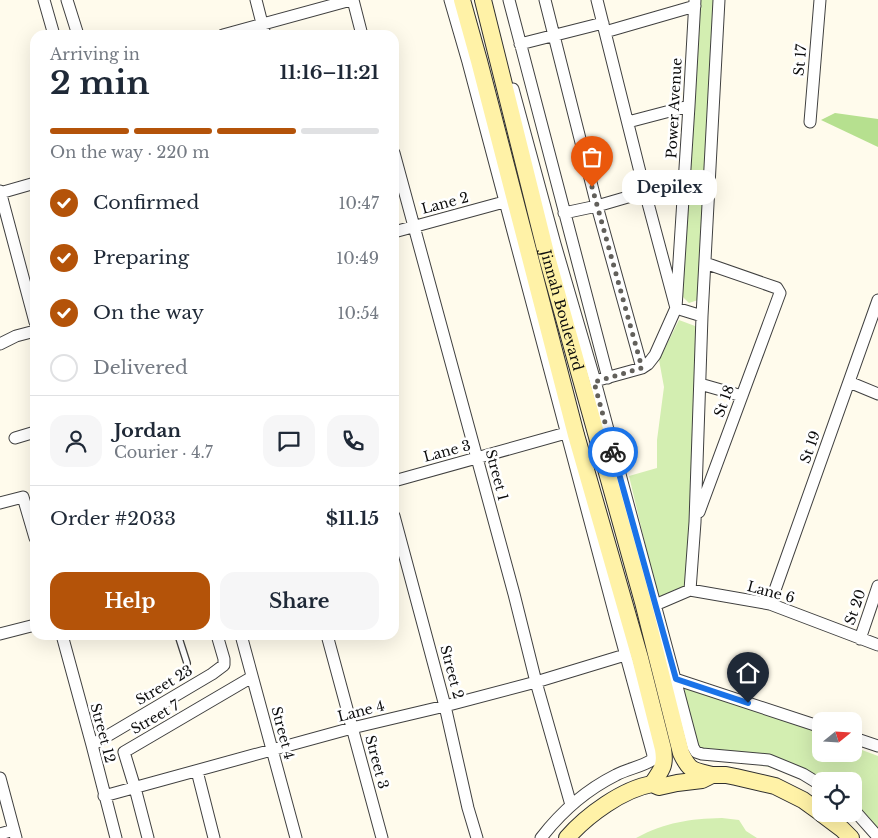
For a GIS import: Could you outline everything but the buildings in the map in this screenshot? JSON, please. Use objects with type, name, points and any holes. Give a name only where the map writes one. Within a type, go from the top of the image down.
[{"type":"street","points":[[44,0],[53,30]]},
{"type":"street","points":[[67,0],[76,30]]},
{"type":"street","points":[[256,0],[264,30],[352,0],[361,30]]},
{"type":"street","points":[[450,0],[653,755],[652,760],[646,764],[617,775],[592,789],[552,823],[541,838]]},
{"type":"street","name":"Jinnah Boulevard","points":[[462,0],[576,435],[640,658],[663,749],[664,766],[652,784]]},
{"type":"street","name":"Jinnah Boulevard","points":[[483,0],[547,257],[644,602],[681,753],[691,770],[712,775]]},
{"type":"street","points":[[489,0],[676,679],[693,747],[696,752],[702,754],[769,760],[812,780]]},
{"type":"street","points":[[509,0],[608,378]]},
{"type":"street","points":[[545,0],[597,206],[642,368],[594,382]]},
{"type":"street","points":[[596,0],[676,308],[702,316]]},
{"type":"street","points":[[655,605],[690,590],[695,522],[702,316],[719,0]]},
{"type":"street","name":"St 17","points":[[810,122],[820,0]]},
{"type":"street","points":[[520,44],[555,34],[604,28],[695,3]]},
{"type":"street","name":"Power Avenue","points":[[642,368],[655,355],[676,308],[695,3]]},
{"type":"street","points":[[628,122],[689,106]]},
{"type":"street","name":"Street 1","points":[[399,172],[514,594],[536,682],[571,805]]},
{"type":"street","points":[[30,184],[0,192],[30,303]]},
{"type":"street","points":[[564,213],[597,206],[645,192]]},
{"type":"street","name":"Lane 2","points":[[399,231],[504,202]]},
{"type":"street","name":"St 18","points":[[695,522],[780,293],[777,288],[705,263]]},
{"type":"street","name":"St 19","points":[[770,604],[878,300]]},
{"type":"street","points":[[0,344],[30,332]]},
{"type":"street","points":[[849,382],[878,394]]},
{"type":"street","points":[[700,384],[742,396]]},
{"type":"street","name":"Lane 3","points":[[399,480],[566,433]]},
{"type":"street","points":[[15,438],[30,434]]},
{"type":"street","points":[[0,503],[23,497],[30,521]]},
{"type":"street","name":"Street 2","points":[[399,535],[445,706],[468,808],[477,838]]},
{"type":"street","name":"St 20","points":[[860,639],[878,586]]},
{"type":"street","name":"Lane 6","points":[[690,590],[770,604],[878,645]]},
{"type":"street","points":[[0,634],[30,626]]},
{"type":"street","name":"Street 12","points":[[63,640],[116,838]]},
{"type":"street","name":"Street 23","points":[[92,745],[224,665],[218,640]]},
{"type":"street","name":"Street 4","points":[[242,640],[296,838]]},
{"type":"street","name":"Street 3","points":[[328,640],[382,838]]},
{"type":"street","name":"Lane 4","points":[[104,796],[352,728],[536,682],[625,655]]},
{"type":"street","name":"Street 7","points":[[148,838],[124,752],[252,677]]},
{"type":"street","points":[[676,679],[812,724]]},
{"type":"street","points":[[862,741],[878,746]]},
{"type":"street","points":[[197,771],[214,838]]},
{"type":"street","points":[[567,838],[587,819],[611,801],[635,789],[652,784],[659,787],[702,780],[712,775],[731,776],[775,786],[812,806]]},
{"type":"street","points":[[0,778],[15,834],[0,834]]},
{"type":"street","points":[[862,819],[878,837]]},
{"type":"street","points":[[834,822],[851,838]]},
{"type":"lane","points":[[180,640],[187,663]]},
{"type":"green space","points":[[698,0],[716,0],[698,300],[689,303],[683,297],[683,293]]},
{"type":"green space","points":[[835,113],[878,119],[878,147],[821,120]]},
{"type":"green space","points":[[679,320],[695,326],[698,334],[686,588],[658,598],[629,476],[657,468],[657,440],[664,387],[659,360]]},
{"type":"green space","points":[[675,679],[812,731],[812,762],[862,762],[862,750],[878,756],[878,838],[862,822],[862,772],[812,772],[812,778],[696,752]]},
{"type":"green space","points":[[722,818],[739,820],[746,831],[757,838],[636,838],[657,828],[678,822]]},
{"type":"way so far","points":[[592,187],[642,368],[594,382],[613,452]]},
{"type":"place","name":"Depilex","points":[[592,187]]},
{"type":"route","points":[[613,452],[676,679],[748,703]]}]
